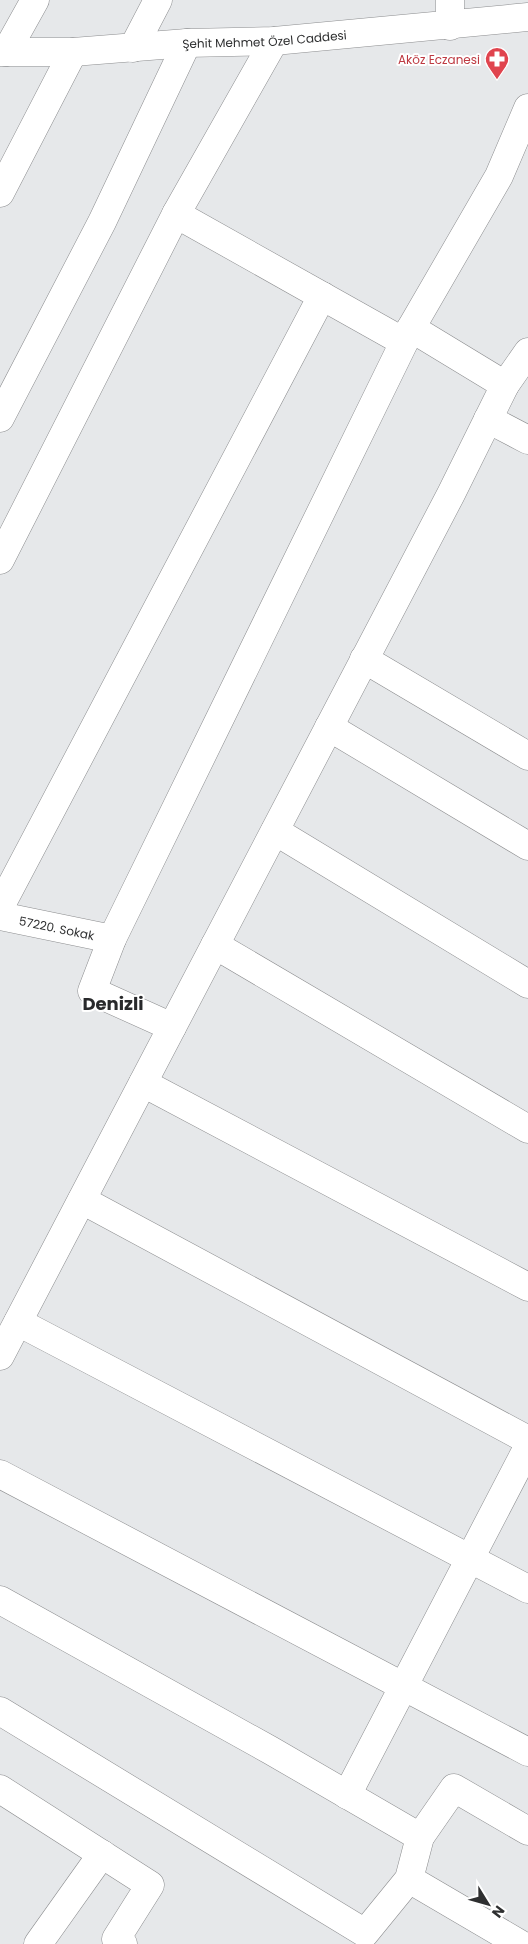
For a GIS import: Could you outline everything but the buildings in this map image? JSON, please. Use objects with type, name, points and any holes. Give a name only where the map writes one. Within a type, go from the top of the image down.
[{"type":"street","points":[[3,52],[35,0]]},
{"type":"street","points":[[133,48],[158,0]]},
{"type":"street","name":"Şehit Mehmet Özel Caddesi","points":[[3,52],[74,52],[187,43],[274,41],[450,13],[528,17]]},
{"type":"street","points":[[0,560],[176,214],[274,41]]},
{"type":"street","points":[[0,418],[102,222],[187,43]]},
{"type":"street","points":[[0,194],[74,52]]},
{"type":"street","points":[[172,1026],[92,991],[112,939],[407,335],[498,176],[528,108]]},
{"type":"street","points":[[176,214],[322,296],[407,335],[505,385]]},
{"type":"street","points":[[0,907],[322,296]]},
{"type":"street","points":[[0,1356],[329,727],[505,385],[528,352]]},
{"type":"street","points":[[488,419],[528,440]]},
{"type":"street","points":[[364,659],[528,756]]},
{"type":"street","points":[[329,727],[528,846]]},
{"type":"street","points":[[274,831],[528,984]]},
{"type":"street","name":"57220. Sokak","points":[[0,916],[112,939]]},
{"type":"street","points":[[215,945],[528,1129]]},
{"type":"street","points":[[143,1083],[528,1287]]},
{"type":"street","points":[[82,1200],[528,1440]]},
{"type":"street","points":[[18,1322],[528,1589]]},
{"type":"street","points":[[347,1794],[528,1447]]},
{"type":"street","points":[[0,1474],[528,1752]]},
{"type":"street","points":[[0,1600],[347,1794],[420,1838]]},
{"type":"street","points":[[0,1711],[365,1933],[409,1879],[420,1838],[454,1788],[528,1831]]},
{"type":"street","points":[[0,1789],[150,1886],[116,1939],[123,1944]]},
{"type":"street","points":[[38,1944],[102,1854]]},
{"type":"street","points":[[409,1879],[513,1942]]},
{"type":"place","name":"Aköz Eczanesi","points":[[497,80]]},
{"type":"district","name":"Denizli","points":[[113,1003]]}]
